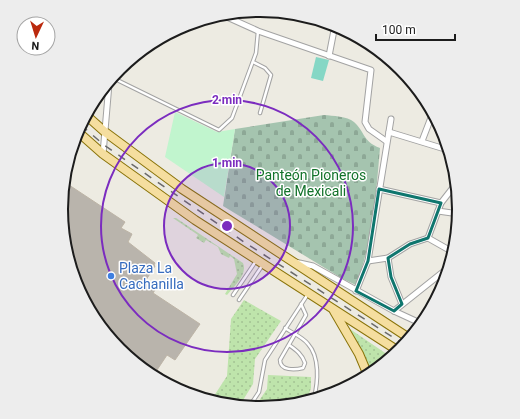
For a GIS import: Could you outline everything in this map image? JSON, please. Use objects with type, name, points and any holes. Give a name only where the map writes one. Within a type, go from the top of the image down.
[{"type":"main road","points":[[90,119],[105,132],[182,189],[405,336]]},
{"type":"main road","points":[[82,135],[103,154],[195,220],[394,348]]},
{"type":"main road","points":[[333,308],[359,354],[366,371]]},
{"type":"street","points":[[232,19],[258,31],[371,70],[365,122],[369,129],[386,141]]},
{"type":"street","points":[[329,56],[334,32]]},
{"type":"street","points":[[103,154],[108,90]]},
{"type":"street","points":[[356,291],[368,261],[386,141],[391,119]]},
{"type":"street","points":[[422,141],[430,119]]},
{"type":"street","points":[[389,132],[442,148]]},
{"type":"street","points":[[379,189],[441,202]]},
{"type":"street","points":[[428,238],[441,202],[451,189]]},
{"type":"street","points":[[438,211],[452,213]]},
{"type":"street","points":[[368,261],[388,258],[410,244],[428,238],[448,250]]},
{"type":"street","points":[[388,258],[391,277],[402,304]]},
{"type":"street","points":[[290,261],[313,266],[356,291],[417,321]]},
{"type":"street","points":[[394,311],[441,273]]},
{"type":"lane","points":[[117,80],[218,130],[232,118],[253,62],[257,48],[258,31]]},
{"type":"lane","points":[[253,62],[265,68],[271,75],[260,113]]},
{"type":"lane","points":[[232,295],[260,262]]},
{"type":"lane","points":[[239,300],[260,262]]},
{"type":"lane","points":[[252,402],[259,392],[265,360],[308,293]]},
{"type":"lane","points":[[289,345],[298,351],[305,360],[302,368],[290,369],[280,364],[280,360],[289,345],[296,335],[306,315],[301,304]]},
{"type":"lane","points":[[285,328],[308,342],[316,361],[314,394]]},
{"type":"highlighted area","points":[[379,189],[441,203],[428,238],[410,244],[388,258],[391,277],[402,304],[394,311],[356,291],[368,261]]},
{"type":"green space","points":[[175,112],[217,132],[235,129],[224,197],[165,157]]},
{"type":"green space","name":"Panteón Pioneros de Mexicali","points":[[324,115],[351,120],[358,126],[370,143],[380,148],[373,217],[362,268],[356,285],[343,279],[223,206],[235,129]]},
{"type":"green space","points":[[173,218],[176,218],[243,263],[244,271],[242,276],[227,295],[225,294],[237,274],[234,259],[230,256],[229,258],[221,254],[218,247],[206,240],[204,243],[196,238],[198,235]]},
{"type":"green space","points":[[244,300],[281,321],[255,359],[253,384],[242,401],[214,396],[227,376],[231,319]]},
{"type":"green space","points":[[347,327],[387,354],[369,369],[363,352]]},
{"type":"green space","points":[[268,375],[311,377],[311,388],[309,395],[273,402],[258,402],[267,389]]},
{"type":"shaded area","points":[[316,57],[329,60],[323,81],[311,78]]},
{"type":"building","name":"Plaza La Cachanilla","points":[[69,185],[125,222],[121,228],[132,234],[128,242],[155,263],[155,266],[144,283],[155,290],[153,293],[200,324],[175,360],[167,355],[157,370],[163,374],[162,375],[153,370],[124,346],[107,327],[87,295],[74,259],[69,235]]},
{"type":"railway","points":[[85,129],[104,145],[244,242],[400,342]]},
{"type":"place","name":"Plaza La Cachanilla","points":[[111,276]]}]
